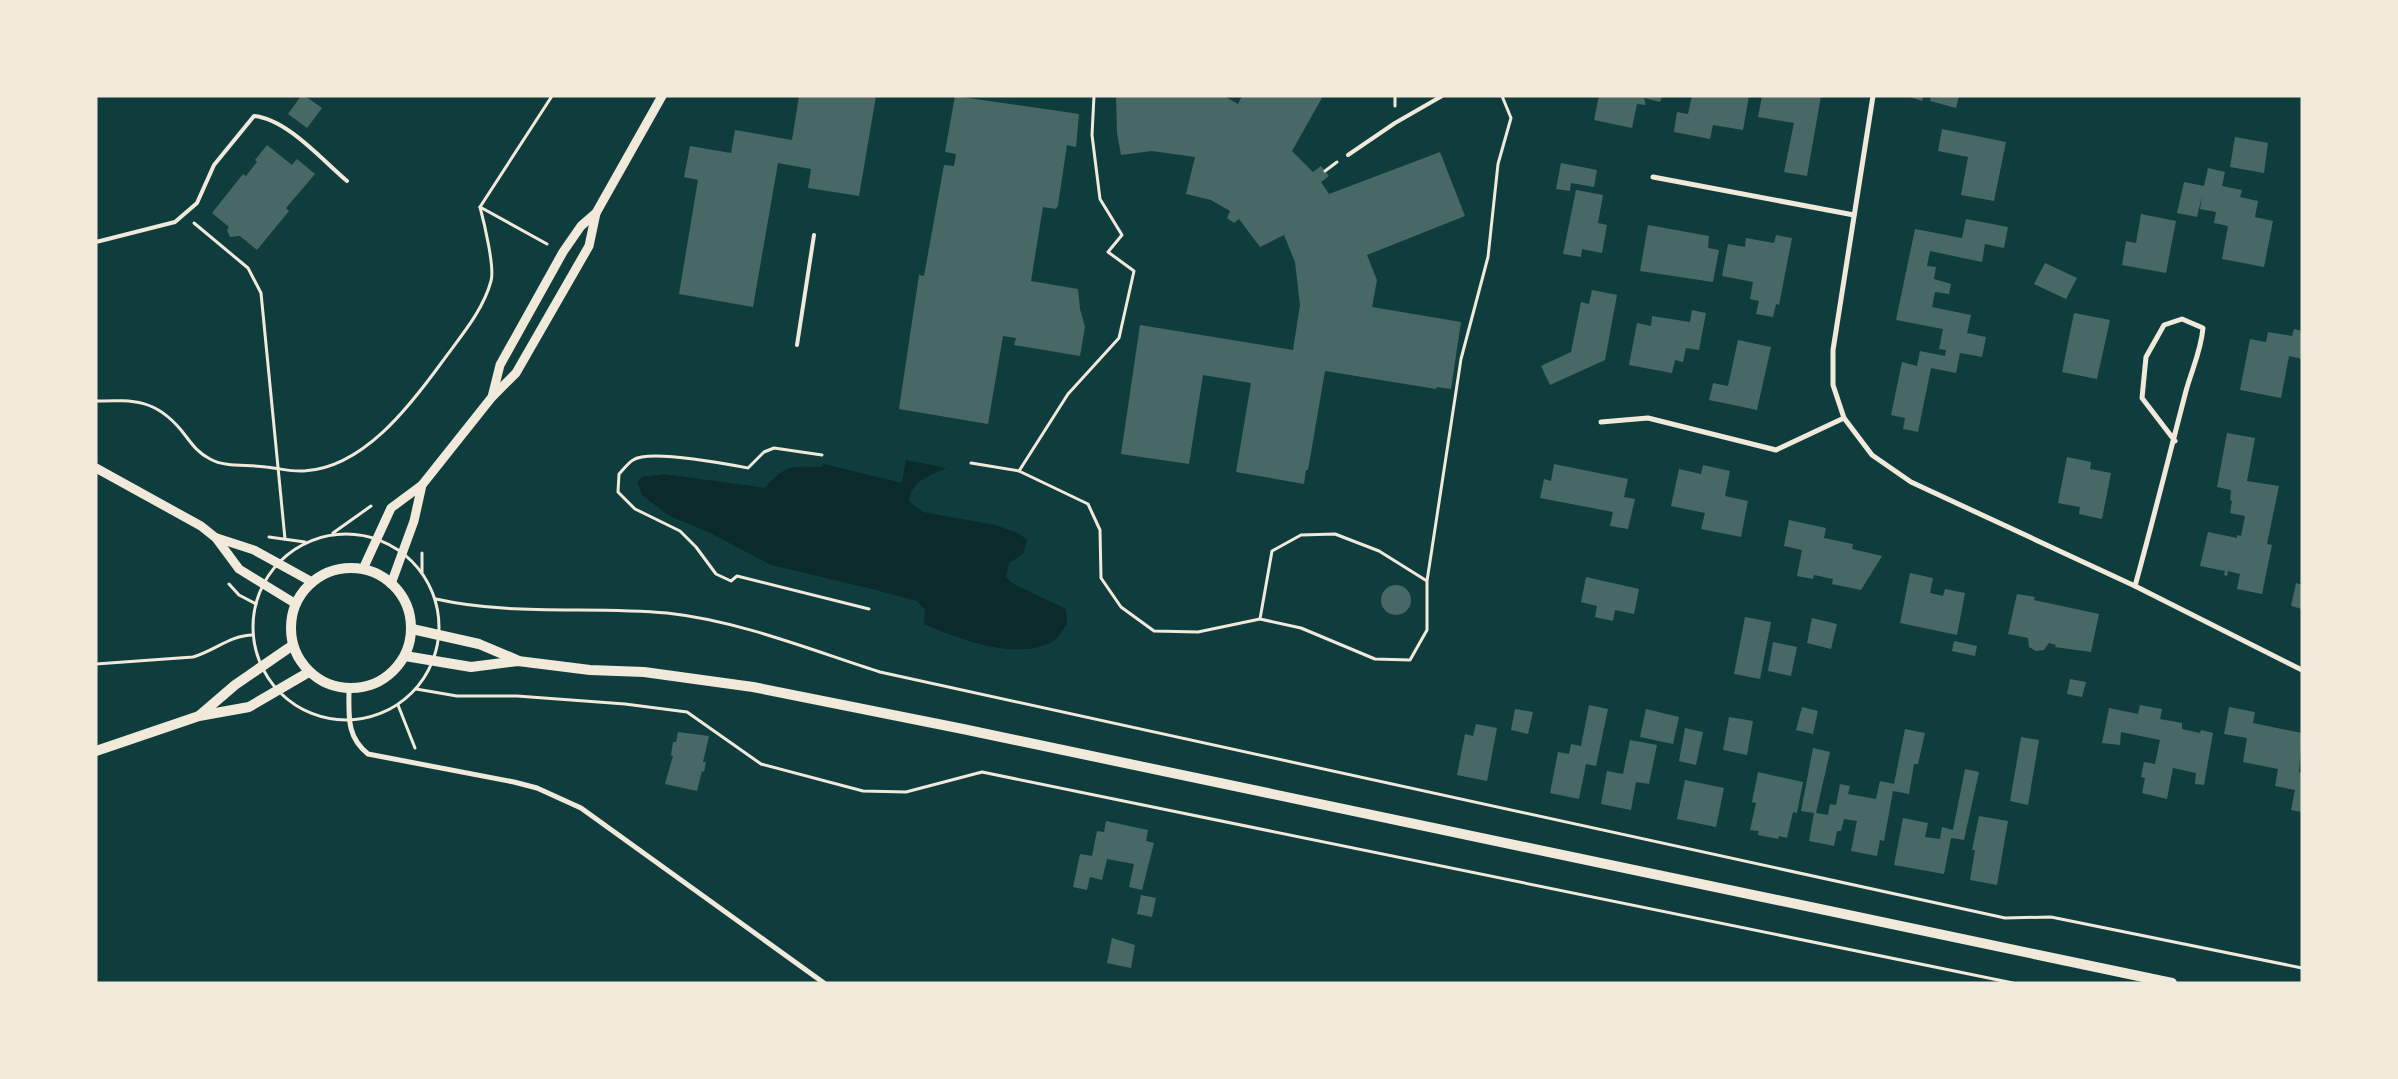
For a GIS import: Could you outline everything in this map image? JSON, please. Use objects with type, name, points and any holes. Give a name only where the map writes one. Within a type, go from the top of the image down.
[{"type":"main road","points":[[349,568],[363,569],[378,574],[402,596],[409,612],[412,628],[405,656],[395,670],[382,681],[366,687],[349,689],[334,687],[310,672],[300,660],[293,645],[290,631],[296,604],[312,582],[336,570],[349,568]]},
{"type":"main road","points":[[412,628],[479,644],[518,661]]},
{"type":"main road","points":[[199,716],[235,685],[293,645]]},
{"type":"main road","points":[[405,656],[471,667],[518,661],[590,670],[644,672],[702,678],[787,693],[2172,983]]},
{"type":"main road","points":[[96,751],[199,716],[249,707],[310,672]]},
{"type":"street","points":[[492,397],[500,365],[563,252],[581,226],[596,212],[662,96]]},
{"type":"street","points":[[1873,96],[1832,350],[1833,385],[1844,418],[1872,454],[1911,482],[2135,586],[2302,670]]},
{"type":"street","points":[[1653,177],[1854,215]]},
{"type":"street","points":[[363,569],[375,538],[391,508],[422,485],[492,397],[516,373],[589,246],[596,212]]},
{"type":"street","points":[[2135,586],[2174,442],[2186,390],[2201,348],[2203,328],[2182,319],[2164,326],[2146,357],[2142,398],[2174,442]]},
{"type":"street","points":[[1601,422],[1648,418],[1776,450],[1844,418]]},
{"type":"street","points":[[96,468],[170,507],[216,538],[254,550],[312,582]]},
{"type":"street","points":[[391,584],[414,521],[422,485]]},
{"type":"street","points":[[216,538],[239,569],[296,604]]},
{"type":"street","points":[[349,689],[350,721],[358,746],[368,754],[537,788],[581,808],[824,983]]},
{"type":"lane","points":[[1348,155],[1395,123],[1442,96]]},
{"type":"lane","points":[[96,242],[176,222],[197,203],[214,164],[254,116],[267,117],[282,125],[347,181]]},
{"type":"lane","points":[[797,345],[814,234]]},
{"type":"path","points":[[96,401],[125,400],[155,406],[181,430],[194,448],[211,460],[237,465],[304,471],[318,469],[350,457],[391,425],[419,394],[477,313],[492,280],[488,234],[480,207],[552,96]]},
{"type":"path","points":[[1019,471],[1068,394],[1119,338],[1134,270],[1108,252],[1122,235],[1100,199],[1092,135],[1094,96]]},
{"type":"path","points":[[971,463],[1019,471],[1088,504],[1100,530],[1101,578],[1121,607],[1154,631],[1198,632],[1260,619],[1301,628],[1375,659],[1410,660],[1427,630],[1427,581],[1461,359],[1488,257],[1498,164],[1511,118],[1502,96]]},
{"type":"path","points":[[480,207],[563,252]]},
{"type":"path","points":[[184,214],[248,268],[261,293],[285,539]]},
{"type":"path","points":[[822,455],[774,448],[764,452],[748,468],[712,462],[650,456],[634,459],[619,474],[618,492],[635,509],[680,531],[696,546],[716,574],[731,581],[738,576],[870,609]]},
{"type":"path","points":[[349,533],[375,538],[402,553],[422,572],[436,599],[439,635],[433,662],[416,689],[398,705],[381,714],[350,721],[324,718],[307,712],[278,691],[262,666],[253,636],[253,615],[263,585],[278,563],[295,548],[312,539],[331,534],[349,533]]},
{"type":"path","points":[[1260,619],[1272,551],[1301,535],[1334,534],[1379,551],[1427,581]]},
{"type":"path","points":[[436,599],[476,608],[622,610],[669,614],[723,622],[880,672],[2005,918],[2051,917],[2302,968]]},
{"type":"path","points":[[96,664],[193,657],[212,651],[242,635],[253,636]]},
{"type":"path","points":[[416,689],[457,696],[517,696],[626,704],[687,712],[761,764],[863,791],[906,792],[982,772],[2013,983]]},
{"type":"path","points":[[398,705],[421,764]]},
{"type":"water","points":[[906,460],[946,468],[922,480],[910,494],[909,501],[923,512],[995,525],[1018,533],[1027,540],[1023,554],[1009,563],[1006,577],[1012,583],[1066,609],[1067,624],[1052,642],[1038,647],[1005,649],[954,636],[924,624],[925,610],[917,601],[771,565],[710,533],[668,515],[642,495],[637,482],[642,477],[664,474],[765,488],[778,475],[789,468],[821,467],[824,464],[902,483]]},
{"type":"building","points":[[301,96],[305,96],[322,108],[307,128],[288,114]]},
{"type":"building","points":[[799,96],[876,96],[859,196],[808,188],[811,169],[778,163],[753,307],[679,294],[698,180],[684,177],[690,146],[731,153],[735,130],[792,140]]},
{"type":"building","points":[[955,96],[1079,114],[1076,147],[1067,145],[1058,205],[1056,209],[1043,207],[1031,281],[1078,289],[1080,309],[1085,327],[1080,356],[1014,345],[1016,338],[1003,336],[988,424],[899,409],[919,275],[924,276],[944,165],[954,166],[956,154],[945,152]]},
{"type":"building","points":[[1116,96],[1224,96],[1238,104],[1242,96],[1323,96],[1292,151],[1313,172],[1321,166],[1329,176],[1321,182],[1329,194],[1440,152],[1465,216],[1367,255],[1377,280],[1372,307],[1461,322],[1451,389],[1437,387],[1436,389],[1325,371],[1304,484],[1236,472],[1251,383],[1203,375],[1189,464],[1121,454],[1140,325],[1293,350],[1300,305],[1295,262],[1284,235],[1260,247],[1239,219],[1234,223],[1227,218],[1230,211],[1211,200],[1186,194],[1195,157],[1152,151],[1121,155],[1117,133]]},
{"type":"building","points":[[1599,96],[1662,96],[1660,102],[1644,98],[1646,105],[1637,104],[1632,128],[1594,120]]},
{"type":"building","points":[[1692,96],[1749,96],[1743,130],[1713,125],[1710,139],[1674,132],[1677,112],[1688,114]]},
{"type":"building","points":[[1762,96],[1821,96],[1807,176],[1784,172],[1794,123],[1758,117]]},
{"type":"building","points":[[1907,96],[1923,96],[1922,101]]},
{"type":"building","points":[[1931,96],[1959,96],[1956,108],[1930,101]]},
{"type":"building","points":[[1942,129],[2006,142],[1994,201],[1961,195],[1968,157],[1938,151]]},
{"type":"building","points":[[2235,137],[2268,143],[2264,173],[2230,167]]},
{"type":"building","points":[[267,145],[292,165],[297,159],[315,174],[286,208],[289,211],[257,250],[240,236],[230,237],[227,230],[229,227],[212,213],[243,174],[246,176],[257,162],[255,160]]},
{"type":"building","points":[[1561,163],[1597,170],[1594,187],[1571,183],[1570,191],[1556,189]]},
{"type":"building","points":[[2208,168],[2225,172],[2222,186],[2242,190],[2240,197],[2258,201],[2255,217],[2273,221],[2264,267],[2222,259],[2228,226],[2214,223],[2216,212],[2200,209],[2202,196],[2197,217],[2177,213],[2184,182],[2204,186]]},
{"type":"building","points":[[1576,190],[1603,195],[1598,223],[1607,225],[1602,253],[1582,249],[1581,257],[1563,254]]},
{"type":"building","points":[[2141,214],[2176,221],[2166,273],[2122,265],[2126,241],[2136,243]]},
{"type":"building","points":[[1966,219],[2008,227],[2004,248],[1985,244],[1982,262],[1930,251],[1927,266],[1936,267],[1934,279],[1951,284],[1949,294],[1935,292],[1932,307],[1971,315],[1967,333],[1986,337],[1982,357],[1960,353],[1956,373],[1931,368],[1918,432],[1903,429],[1905,418],[1891,415],[1902,362],[1917,366],[1920,351],[1945,356],[1946,350],[1939,349],[1943,329],[1896,320],[1915,229],[1962,238]]},
{"type":"building","points":[[1648,225],[1709,236],[1708,248],[1719,250],[1713,282],[1640,271]]},
{"type":"building","points":[[1776,235],[1792,238],[1779,305],[1776,304],[1773,317],[1756,314],[1759,301],[1750,299],[1753,282],[1722,276],[1728,244],[1745,247],[1746,238],[1774,243]]},
{"type":"building","points":[[2045,263],[2077,278],[2066,299],[2034,284]]},
{"type":"building","points":[[1592,290],[1617,295],[1605,360],[1550,385],[1541,366],[1571,352],[1581,302],[1589,304]]},
{"type":"building","points":[[1692,310],[1706,313],[1699,350],[1686,348],[1683,362],[1675,360],[1672,373],[1629,365],[1637,323],[1651,326],[1652,316],[1690,322]]},
{"type":"building","points":[[2074,313],[2110,320],[2097,379],[2062,372]]},
{"type":"building","points":[[2294,329],[2302,331],[2302,359],[2289,356],[2281,398],[2240,390],[2250,339],[2266,342],[2268,332],[2292,336]]},
{"type":"building","points":[[1738,340],[1771,347],[1757,410],[1709,400],[1713,383],[1728,386]]},
{"type":"building","points":[[2227,433],[2255,438],[2247,481],[2279,486],[2267,544],[2272,545],[2262,594],[2237,589],[2240,574],[2228,571],[2227,576],[2224,575],[2225,571],[2200,566],[2208,532],[2237,538],[2237,535],[2241,536],[2245,516],[2230,513],[2231,490],[2217,487]]},
{"type":"building","points":[[2067,457],[2091,462],[2090,469],[2111,473],[2102,519],[2079,514],[2080,507],[2058,503]]},
{"type":"building","points":[[1554,464],[1628,479],[1624,497],[1635,499],[1628,529],[1610,526],[1613,512],[1540,498],[1544,479],[1551,481]]},
{"type":"building","points":[[1703,465],[1730,471],[1725,496],[1748,501],[1741,537],[1701,529],[1705,513],[1671,506],[1679,469],[1701,474]]},
{"type":"building","points":[[1789,520],[1826,528],[1824,538],[1853,544],[1852,549],[1882,556],[1861,590],[1832,584],[1833,579],[1814,575],[1813,579],[1797,576],[1802,550],[1784,546]]},
{"type":"building","points":[[1910,573],[1933,578],[1930,593],[1943,596],[1945,589],[1965,593],[1957,635],[1900,623]]},
{"type":"building","points":[[1586,577],[1639,589],[1634,614],[1615,610],[1613,621],[1595,617],[1597,606],[1581,602]]},
{"type":"building","points":[[2296,583],[2302,585],[2302,609],[2291,606]]},
{"type":"building","points":[[1396,585],[1407,589],[1411,600],[1407,611],[1396,615],[1385,611],[1381,600],[1385,589]]},
{"type":"building","points":[[2017,594],[2035,597],[2034,600],[2099,614],[2091,652],[2055,647],[2056,645],[2049,643],[2044,650],[2036,651],[2029,647],[2028,638],[2008,634]]},
{"type":"building","points":[[1745,617],[1771,622],[1760,679],[1734,674]]},
{"type":"building","points":[[1812,618],[1837,624],[1831,649],[1807,643]]},
{"type":"building","points":[[1954,641],[1977,646],[1975,656],[1952,651]]},
{"type":"building","points":[[1773,642],[1797,647],[1791,676],[1768,671]]},
{"type":"building","points":[[2070,679],[2086,682],[2082,697],[2067,694]]},
{"type":"building","points":[[1589,705],[1608,709],[1596,766],[1586,764],[1579,799],[1550,793],[1558,752],[1569,754],[1571,744],[1581,746]]},
{"type":"building","points":[[2140,705],[2162,709],[2160,719],[2182,723],[2182,729],[2200,733],[2201,730],[2213,733],[2204,785],[2195,784],[2196,773],[2173,768],[2167,799],[2142,793],[2145,778],[2141,777],[2144,762],[2155,764],[2160,740],[2121,732],[2120,745],[2102,743],[2109,708],[2138,714]]},
{"type":"building","points":[[1802,707],[1818,711],[1813,734],[1796,730]]},
{"type":"building","points":[[2229,707],[2255,712],[2253,723],[2302,733],[2299,772],[2302,773],[2302,812],[2291,810],[2295,790],[2275,786],[2278,769],[2243,762],[2247,738],[2224,734]]},
{"type":"building","points":[[1515,709],[1533,712],[1528,734],[1511,730]]},
{"type":"building","points":[[1646,709],[1679,717],[1673,744],[1640,737]]},
{"type":"building","points":[[1729,717],[1753,721],[1747,755],[1723,750]]},
{"type":"building","points":[[1476,724],[1497,728],[1487,781],[1457,775],[1465,734],[1473,736]]},
{"type":"building","points":[[1685,728],[1703,732],[1696,765],[1679,761]]},
{"type":"building","points":[[1905,729],[1925,733],[1918,764],[1914,764],[1909,794],[1893,791],[1884,841],[1880,840],[1877,856],[1851,851],[1857,821],[1844,819],[1841,831],[1837,831],[1834,846],[1809,841],[1814,813],[1801,811],[1813,748],[1830,752],[1816,813],[1828,815],[1830,804],[1836,805],[1840,784],[1850,786],[1848,794],[1876,799],[1880,781],[1894,784]]},
{"type":"building","points":[[678,732],[709,736],[703,762],[706,762],[704,772],[702,771],[697,791],[665,784],[673,756],[671,755],[673,742],[676,742]]},
{"type":"building","points":[[2021,737],[2039,740],[2028,805],[2010,801]]},
{"type":"building","points":[[1630,740],[1657,745],[1649,784],[1636,782],[1631,810],[1601,804],[1607,771],[1623,774]]},
{"type":"building","points":[[1965,769],[1979,772],[1964,840],[1951,838],[1944,874],[1894,865],[1903,818],[1928,823],[1925,837],[1940,839],[1942,827],[1953,830]]},
{"type":"building","points":[[1758,772],[1803,782],[1797,813],[1793,812],[1787,838],[1779,836],[1778,839],[1758,835],[1759,831],[1750,830],[1756,803],[1752,802]]},
{"type":"building","points":[[1685,780],[1724,788],[1716,827],[1677,819]]},
{"type":"building","points":[[1979,816],[2008,821],[1997,885],[1970,880],[1975,850],[1972,850]]},
{"type":"building","points":[[1106,821],[1148,830],[1146,841],[1154,843],[1142,890],[1129,887],[1134,864],[1107,859],[1102,880],[1090,877],[1087,890],[1073,887],[1080,854],[1092,856],[1097,831],[1104,832]]},
{"type":"building","points":[[1141,895],[1156,898],[1152,917],[1137,914]]},
{"type":"building","points":[[1112,938],[1135,945],[1131,968],[1107,963]]}]
